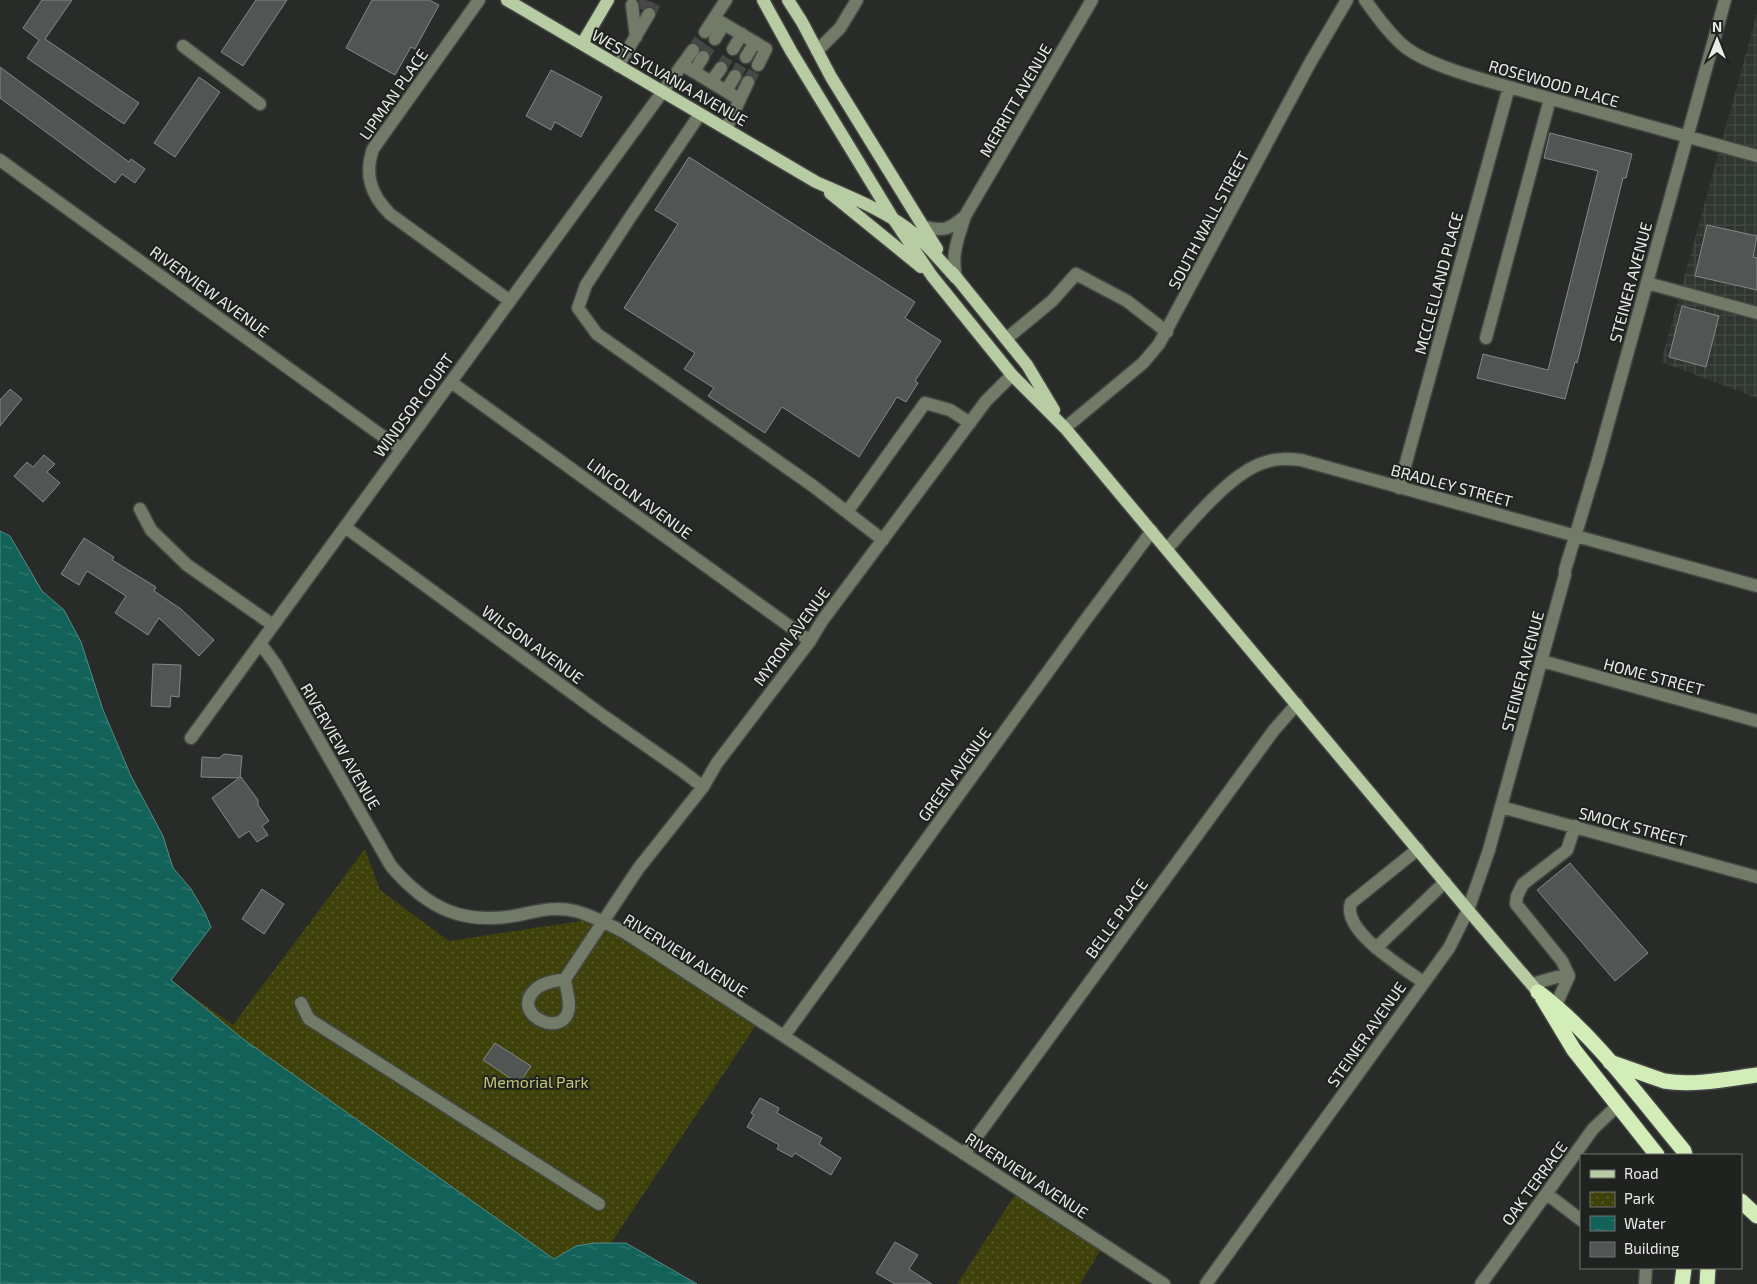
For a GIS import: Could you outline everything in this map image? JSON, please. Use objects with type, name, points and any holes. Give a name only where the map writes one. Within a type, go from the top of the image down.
[{"type":"highway","points":[[1535,988],[1556,1005],[1609,1062],[1686,1154]]},
{"type":"highway","points":[[1535,988],[1574,1050],[1656,1154]]},
{"type":"highway","points":[[1609,1062],[1672,1082],[1689,1083],[1757,1076]]},
{"type":"highway","points":[[1742,1202],[1757,1216]]},
{"type":"highway","points":[[1682,1284],[1684,1269]]},
{"type":"highway","points":[[1707,1284],[1708,1269]]},
{"type":"main road","name":"WEST SYLVANIA AVENUE","points":[[507,0],[816,182],[861,202],[894,220],[916,236],[956,278]]},
{"type":"main road","points":[[582,44],[608,0]]},
{"type":"main road","points":[[763,0],[785,40],[894,220],[932,276],[1012,375],[1065,428],[1535,988]]},
{"type":"main road","points":[[788,0],[922,226],[956,278],[1027,365],[1065,428]]},
{"type":"main road","name":"WEST SYLVANIA AVENUE","points":[[816,182],[932,276]]},
{"type":"street","name":"LIPMAN PLACE","points":[[479,0],[373,149],[369,164],[370,181],[373,192],[390,214],[510,301]]},
{"type":"street","points":[[710,35],[719,21],[726,0]]},
{"type":"street","points":[[817,51],[840,28],[857,0]]},
{"type":"street","name":"MERRITT AVENUE","points":[[956,278],[953,264],[954,254],[966,216],[1092,0]]},
{"type":"street","name":"SOUTH WALL STREET","points":[[1065,428],[1143,362],[1160,344],[1310,63],[1347,0]]},
{"type":"street","name":"ROSEWOOD PLACE","points":[[1365,0],[1392,35],[1405,48],[1421,57],[1474,77],[1757,156]]},
{"type":"street","name":"STEINER AVENUE","points":[[1206,1284],[1449,948],[1468,910],[1489,850],[1542,661],[1565,570],[1598,460],[1725,0]]},
{"type":"street","points":[[618,66],[636,37],[641,10],[634,23],[636,37]]},
{"type":"street","points":[[719,21],[766,49]]},
{"type":"street","points":[[733,49],[742,34]]},
{"type":"street","points":[[758,65],[766,49],[785,40]]},
{"type":"street","points":[[746,57],[755,42]]},
{"type":"street","points":[[183,46],[260,104]]},
{"type":"street","name":"WINDSOR COURT","points":[[191,738],[662,92],[688,68],[698,53]]},
{"type":"street","points":[[688,68],[739,99]]},
{"type":"street","points":[[711,82],[721,68]]},
{"type":"street","points":[[726,91],[735,76]]},
{"type":"street","points":[[726,129],[748,82]]},
{"type":"street","name":"MCCLELLAND PLACE","points":[[1399,488],[1509,87]]},
{"type":"street","points":[[1486,338],[1550,99]]},
{"type":"street","points":[[700,114],[586,285],[578,308],[596,334],[678,390],[883,540]]},
{"type":"street","name":"RIVERVIEW AVENUE","points":[[0,160],[381,436],[402,449]]},
{"type":"street","name":"MERRITT AVENUE","points":[[922,226],[943,230],[954,226],[966,216]]},
{"type":"street","points":[[1006,339],[1052,302],[1076,274],[1127,301],[1166,332]]},
{"type":"street","points":[[1646,283],[1757,313]]},
{"type":"street","name":"MYRON AVENUE","points":[[565,979],[638,869],[702,787],[717,763],[810,641],[822,621],[986,401],[1012,375]]},
{"type":"street","name":"LINCOLN AVENUE","points":[[450,382],[810,641]]},
{"type":"street","points":[[846,512],[925,403],[950,410],[970,423]]},
{"type":"street","name":"BRADLEY STREET","points":[[1167,549],[1207,504],[1247,471],[1266,461],[1301,460],[1757,586]]},
{"type":"street","points":[[140,509],[151,530],[188,565],[273,625]]},
{"type":"street","name":"WILSON AVENUE","points":[[345,527],[362,542],[702,787]]},
{"type":"street","name":"GREEN AVENUE","points":[[784,1036],[1152,531]]},
{"type":"street","name":"RIVERVIEW AVENUE","points":[[260,643],[276,665],[391,866],[419,896],[446,910],[474,917],[499,918],[551,909],[575,910],[624,932],[1164,1284]]},
{"type":"street","name":"HOME STREET","points":[[1542,661],[1757,721]]},
{"type":"street","name":"BELLE PLACE","points":[[964,1154],[1274,730],[1297,704]]},
{"type":"street","name":"SMOCK STREET","points":[[1501,807],[1757,877]]},
{"type":"street","points":[[1556,1005],[1569,976],[1562,961],[1516,904],[1517,896],[1523,884],[1567,850],[1575,826]]},
{"type":"street","points":[[1418,849],[1351,903],[1349,909],[1351,919],[1367,941],[1423,982]]},
{"type":"street","points":[[1376,948],[1445,882]]},
{"type":"street","points":[[1535,988],[1557,977],[1569,976]]},
{"type":"street","points":[[301,1003],[309,1019],[598,1204]]},
{"type":"street","name":"OAK TERRACE","points":[[1581,1154],[1593,1129],[1618,1105]]},
{"type":"street","name":"OAK TERRACE","points":[[1481,1284],[1547,1194],[1576,1164]]},
{"type":"street","points":[[1547,1194],[1580,1219]]},
{"type":"street","points":[[1645,1284],[1646,1269]]},
{"type":"shaded area","points":[[1757,13],[1757,398],[1661,362]]},
{"type":"green space","name":"Memorial Park","points":[[365,849],[380,890],[449,941],[595,919],[758,1022],[607,1249],[550,1274],[233,1057],[175,984],[233,1025]]},
{"type":"green space","points":[[1018,1190],[1103,1246],[1080,1284],[957,1284]]},
{"type":"water","points":[[0,531],[10,536],[42,591],[64,610],[81,642],[103,710],[131,776],[163,836],[173,868],[191,889],[211,927],[171,980],[243,1039],[554,1259],[576,1246],[595,1243],[626,1243],[697,1284],[0,1284]]},
{"type":"building","points":[[42,0],[72,0],[45,39],[139,103],[124,124],[27,58],[39,40],[23,28]]},
{"type":"building","points":[[256,0],[287,0],[243,66],[221,52]]},
{"type":"building","points":[[372,0],[429,0],[439,5],[415,49],[411,47],[395,75],[346,48]]},
{"type":"building","points":[[0,67],[129,162],[131,159],[145,169],[135,183],[122,174],[115,183],[0,98]]},
{"type":"building","points":[[551,70],[602,97],[581,137],[555,122],[551,130],[526,116]]},
{"type":"building","points":[[199,77],[220,92],[175,157],[154,143]]},
{"type":"building","points":[[1550,133],[1632,154],[1626,178],[1623,178],[1577,363],[1575,362],[1565,399],[1477,378],[1483,354],[1548,370],[1598,171],[1544,158]]},
{"type":"building","points":[[689,157],[915,302],[905,318],[941,341],[915,381],[918,383],[906,402],[897,397],[859,457],[782,407],[765,433],[708,396],[714,388],[684,369],[695,353],[624,308],[678,224],[655,210]]},
{"type":"building","points":[[1707,225],[1757,236],[1753,257],[1757,258],[1757,290],[1695,276]]},
{"type":"building","points":[[1682,306],[1719,316],[1706,367],[1669,357]]},
{"type":"building","points":[[10,389],[22,399],[0,426],[0,400]]},
{"type":"building","points":[[44,455],[55,464],[47,472],[60,483],[43,502],[14,476],[27,462],[33,467]]},
{"type":"building","points":[[84,538],[114,557],[112,560],[156,587],[154,591],[181,609],[214,640],[199,656],[159,618],[148,635],[115,613],[126,596],[87,571],[79,585],[61,574]]},
{"type":"building","points":[[153,664],[181,665],[179,697],[171,696],[170,707],[151,706]]},
{"type":"building","points":[[224,754],[242,756],[240,778],[258,800],[258,805],[269,821],[262,826],[268,835],[257,842],[249,831],[239,838],[212,798],[239,778],[201,777],[202,757],[219,758]]},
{"type":"building","points":[[1570,863],[1648,953],[1615,981],[1537,890]]},
{"type":"building","points":[[262,889],[284,904],[264,934],[242,919]]},
{"type":"building","points":[[495,1043],[531,1066],[519,1084],[483,1060]]},
{"type":"building","points":[[760,1098],[779,1108],[777,1113],[822,1138],[819,1144],[841,1158],[831,1175],[795,1153],[792,1157],[777,1149],[779,1145],[747,1127],[754,1115],[751,1113]]},
{"type":"building","points":[[895,1242],[918,1255],[909,1269],[932,1284],[895,1284],[876,1273]]},
{"type":"tunnel","points":[[641,9],[646,0]]},
{"type":"tunnel","points":[[649,14],[657,0]]},
{"type":"tunnel","points":[[693,50],[705,32]]},
{"type":"tunnel","points":[[703,57],[715,39]]},
{"type":"tunnel","points":[[721,68],[733,49]]},
{"type":"tunnel","points":[[735,76],[746,57]]},
{"type":"tunnel","points":[[748,82],[758,65]]}]
